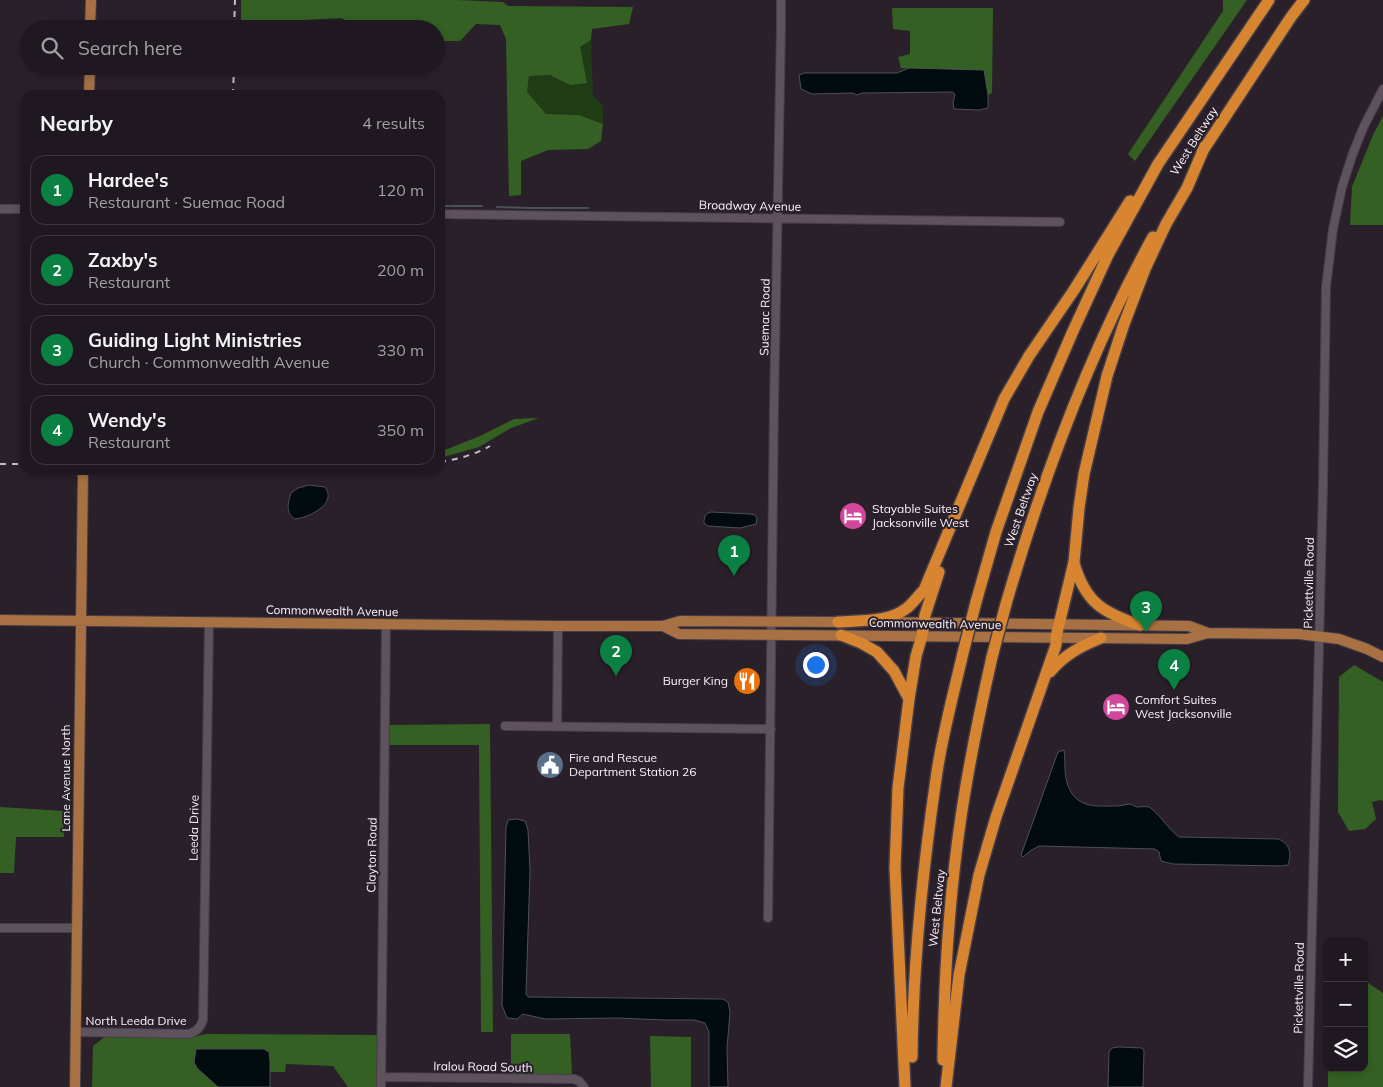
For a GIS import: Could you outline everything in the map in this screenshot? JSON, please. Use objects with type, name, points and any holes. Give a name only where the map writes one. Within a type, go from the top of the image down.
[{"type":"highway","name":"West Beltway","points":[[911,1087],[916,960],[928,834],[938,771],[963,653],[982,576],[1016,473],[1057,368],[1108,255],[1158,164],[1269,0]]},
{"type":"highway","name":"West Beltway","points":[[942,1087],[944,988],[953,879],[968,772],[992,657],[1029,524],[1084,377],[1145,250],[1205,146],[1304,0]]},
{"type":"highway","points":[[946,1087],[959,975],[979,875],[996,817],[1056,645],[1056,637],[1074,562],[1078,508],[1091,440],[1107,376],[1145,269],[1166,224],[1187,188],[1205,146]]},
{"type":"highway","points":[[838,622],[882,619],[898,614],[908,607],[924,590],[1004,399],[1029,356],[1074,290],[1131,199],[1158,164]]},
{"type":"highway","points":[[905,1087],[895,859],[898,788],[909,699],[928,602],[967,488]]},
{"type":"highway","points":[[1074,562],[1079,580],[1089,597],[1118,618],[1140,625]]},
{"type":"highway","points":[[841,635],[877,652],[894,671],[909,699]]},
{"type":"highway","points":[[1044,679],[1060,660],[1082,646],[1101,638]]},
{"type":"main road","points":[[90,20],[91,0]]},
{"type":"main road","points":[[90,75],[90,90]]},
{"type":"main road","name":"Lane Avenue North","points":[[75,1087],[83,475]]},
{"type":"main road","name":"Commonwealth Avenue","points":[[0,620],[558,626],[663,626],[680,621],[924,622],[1189,626],[1208,633]]},
{"type":"main road","name":"Commonwealth Avenue","points":[[663,626],[679,634],[1187,639],[1208,633],[1272,633],[1339,639],[1357,644],[1383,657]]},
{"type":"street","name":"Suemac Road","points":[[768,918],[782,28],[780,0]]},
{"type":"street","name":"Pickettville Road","points":[[1308,1087],[1326,287],[1333,229],[1342,187],[1364,126],[1383,89]]},
{"type":"street","points":[[0,209],[20,210]]},
{"type":"street","name":"Broadway Avenue","points":[[445,214],[1060,222]]},
{"type":"street","name":"Leeda Drive","points":[[196,1031],[203,1020],[209,622]]},
{"type":"street","name":"Clayton Road","points":[[381,1087],[386,624]]},
{"type":"street","points":[[557,726],[558,626]]},
{"type":"street","points":[[505,726],[771,729]]},
{"type":"street","points":[[0,928],[77,928]]},
{"type":"street","name":"North Leeda Drive","points":[[76,1032],[189,1034],[196,1031]]},
{"type":"street","name":"Iralou Road South","points":[[381,1077],[528,1083],[574,1079],[583,1086]]},
{"type":"green space","points":[[241,0],[457,0],[503,2],[508,6],[633,7],[629,24],[592,29],[591,40],[580,47],[587,83],[570,85],[550,75],[529,76],[527,92],[546,114],[579,115],[603,124],[601,141],[588,149],[548,150],[521,161],[521,195],[509,196],[506,39],[500,25],[476,24],[460,41],[445,41],[445,20],[344,20],[342,18],[241,20]]},
{"type":"green space","points":[[1223,0],[1247,0],[1135,161],[1128,154],[1223,11]]},
{"type":"green space","points":[[892,8],[993,8],[992,93],[988,95],[984,70],[901,68],[898,57],[910,54],[910,31],[893,29]]},
{"type":"green space","points":[[591,40],[593,95],[603,106],[603,124],[579,115],[546,114],[526,92],[529,76],[550,75],[570,85],[580,47]]},
{"type":"green space","points":[[1383,116],[1383,225],[1350,225],[1352,187],[1373,135]]},
{"type":"green space","points":[[539,418],[511,428],[479,447],[445,457],[445,450],[480,436],[514,419]]},
{"type":"green space","points":[[1354,665],[1383,682],[1383,801],[1372,802],[1376,819],[1365,829],[1349,831],[1338,812],[1339,677]]},
{"type":"green space","points":[[490,724],[493,1032],[481,1032],[479,745],[388,745],[389,725]]},
{"type":"green space","points":[[0,807],[63,811],[64,837],[16,837],[14,873],[0,873]]},
{"type":"green space","points":[[1368,983],[1383,993],[1383,1087],[1328,1087],[1328,1072],[1368,1072]]},
{"type":"green space","points":[[206,1034],[378,1035],[377,1087],[348,1087],[333,1066],[286,1064],[285,1072],[270,1072],[270,1061],[197,1068],[218,1087],[92,1087],[93,1046],[106,1036],[194,1037]]},
{"type":"green space","points":[[511,1034],[570,1034],[572,1076],[511,1075]]},
{"type":"green space","points":[[650,1036],[691,1037],[691,1087],[651,1087]]},
{"type":"shaded area","points":[[909,68],[984,70],[988,108],[979,110],[954,109],[955,94],[952,92],[862,93],[857,95],[853,93],[812,94],[801,89],[799,75],[804,73],[897,73]]},
{"type":"shaded area","points":[[309,485],[325,487],[328,499],[314,513],[295,519],[289,511],[288,504],[291,493],[298,488]]},
{"type":"shaded area","points":[[711,512],[755,515],[757,518],[756,524],[740,528],[708,526],[704,523],[704,519]]},
{"type":"shaded area","points":[[1064,750],[1067,783],[1073,795],[1083,803],[1096,806],[1130,804],[1137,807],[1149,807],[1179,837],[1279,839],[1288,847],[1290,857],[1288,865],[1173,864],[1161,861],[1159,852],[1155,849],[1039,846],[1023,857],[1021,855],[1058,752]]},
{"type":"shaded area","points":[[517,819],[525,821],[528,830],[530,871],[526,994],[528,997],[723,999],[728,1002],[730,1012],[727,1048],[728,1087],[709,1087],[709,1032],[705,1023],[694,1020],[617,1018],[545,1019],[523,1014],[517,1019],[507,1018],[502,1005],[506,828],[508,820]]},
{"type":"shaded area","points":[[1112,1048],[1142,1048],[1144,1051],[1143,1087],[1108,1087],[1109,1052]]},
{"type":"shaded area","points":[[196,1049],[264,1049],[269,1052],[270,1087],[218,1087],[197,1068],[194,1062]]},
{"type":"waterway","points":[[445,206],[482,206]]},
{"type":"waterway","points":[[497,207],[588,208]]},
{"type":"railway","points":[[234,20],[235,0]]},
{"type":"railway","points":[[233,90],[234,75]]},
{"type":"railway","points":[[445,461],[466,456],[490,446]]},
{"type":"railway","points":[[0,464],[20,464]]},
{"type":"place","name":"Stayable Suites Jacksonville West","points":[[853,516]]},
{"type":"place","name":"Hardee's","points":[[734,576]]},
{"type":"place","name":"Guiding Light Ministries","points":[[1146,632]]},
{"type":"place","name":"Zaxby's","points":[[616,676]]},
{"type":"place","name":"Burger King","points":[[747,681]]},
{"type":"place","name":"Wendy's","points":[[1174,690]]},
{"type":"place","name":"Comfort Suites West Jacksonville","points":[[1116,707]]},
{"type":"place","name":"Fire and Rescue Department Station 26","points":[[550,765]]}]
